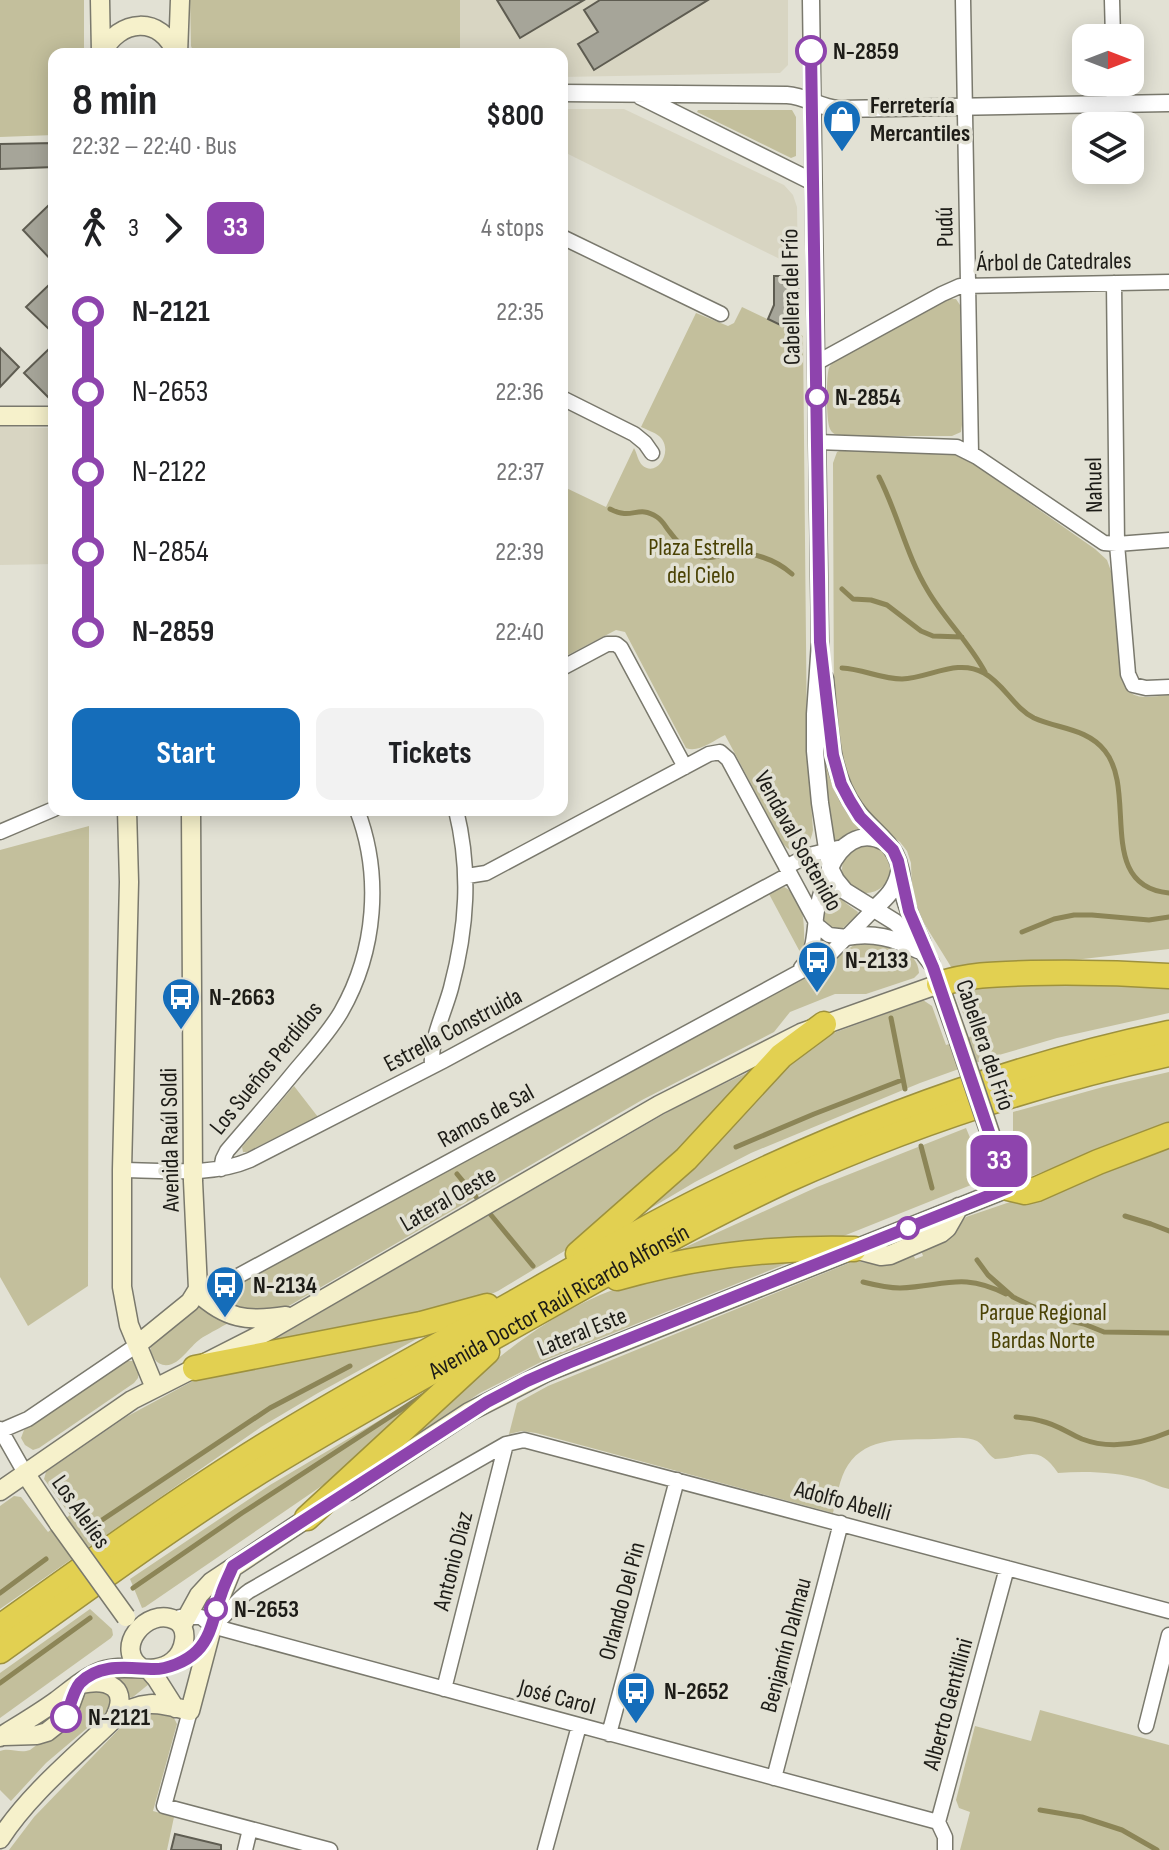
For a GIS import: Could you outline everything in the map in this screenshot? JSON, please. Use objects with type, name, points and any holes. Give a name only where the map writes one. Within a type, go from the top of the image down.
[{"type":"highway","points":[[932,967],[966,976],[1081,972],[1169,976]]},
{"type":"highway","points":[[195,1368],[432,1322],[532,1292],[667,1178],[774,1064],[824,1024]]},
{"type":"highway","name":"Avenida Doctor Raúl Ricardo Alfonsín","points":[[0,1627],[137,1530],[320,1412],[700,1200],[852,1131],[932,1100],[1089,1051],[1169,1033]]},
{"type":"highway","name":"Avenida Doctor Raúl Ricardo Alfonsín","points":[[0,1651],[158,1538],[253,1476],[516,1324],[720,1213],[880,1141],[947,1116],[1066,1078],[1169,1054]]},
{"type":"highway","points":[[1008,1188],[1025,1192],[1037,1189],[1169,1135]]},
{"type":"highway","points":[[573,1292],[641,1271],[705,1259],[785,1249],[854,1249]]},
{"type":"highway","points":[[307,1518],[516,1324]]},
{"type":"main road","points":[[100,0],[101,48]]},
{"type":"main road","points":[[177,48],[180,0]]},
{"type":"main road","points":[[104,48],[117,33],[129,27],[142,26],[161,32],[174,48]]},
{"type":"main road","points":[[0,416],[48,416]]},
{"type":"main road","name":"Avenida Raúl Soldi","points":[[127,816],[129,882],[122,1170],[123,1294],[127,1318],[155,1388]]},
{"type":"main road","name":"Avenida Raúl Soldi","points":[[191,816],[193,1171],[197,1292]]},
{"type":"main road","name":"Lateral Oeste","points":[[0,1491],[118,1409],[155,1388],[297,1315],[659,1105],[932,967]]},
{"type":"main road","name":"Cabellera del Frío","points":[[932,967],[1008,1188]]},
{"type":"main road","points":[[854,1249],[881,1256],[890,1255],[941,1233],[959,1207],[1008,1188]]},
{"type":"main road","name":"Lateral Este","points":[[173,1622],[204,1588],[233,1566],[453,1422],[527,1381],[854,1249]]},
{"type":"main road","points":[[137,1345],[190,1302],[197,1292],[215,1308],[238,1317],[269,1319],[297,1315]]},
{"type":"main road","name":"Los Alelíes","points":[[25,1473],[126,1618],[132,1638]]},
{"type":"main road","points":[[186,1705],[222,1591],[233,1566]]},
{"type":"main road","points":[[126,1618],[134,1622],[173,1622]]},
{"type":"main road","points":[[173,1622],[193,1654],[186,1705]]},
{"type":"main road","points":[[173,1622],[138,1630],[132,1638],[130,1650],[138,1665],[152,1670],[186,1705]]},
{"type":"main road","points":[[152,1670],[174,1661],[181,1652],[184,1641],[173,1622]]},
{"type":"main road","points":[[1,1737],[47,1732],[66,1717],[78,1684],[108,1669],[152,1670],[175,1664],[193,1654],[212,1626]]},
{"type":"main road","points":[[0,1839],[28,1802],[114,1719],[153,1691],[152,1670]]},
{"type":"main road","points":[[78,1684],[107,1683],[116,1690],[120,1705],[114,1719]]},
{"type":"main road","points":[[134,1705],[186,1705]]},
{"type":"street","name":"Cabellera del Frío","points":[[811,0],[820,642],[815,751],[835,849]]},
{"type":"street","name":"Pudú","points":[[963,0],[971,453]]},
{"type":"street","points":[[1112,0],[1113,24]]},
{"type":"street","points":[[568,93],[787,95],[832,108],[1169,103]]},
{"type":"street","points":[[635,93],[813,182]]},
{"type":"street","points":[[1114,96],[1114,104]]},
{"type":"street","points":[[568,240],[721,314]]},
{"type":"street","name":"Árbol de Catedrales","points":[[816,363],[960,286],[1169,282]]},
{"type":"street","name":"Nahuel","points":[[1114,283],[1117,544],[1128,674],[1133,685],[1169,687]]},
{"type":"street","points":[[568,401],[634,434],[652,453]]},
{"type":"street","points":[[817,442],[950,445],[971,453],[1099,541],[1117,544],[1169,540]]},
{"type":"street","name":"Cabellera del Frío","points":[[820,642],[831,746],[838,775],[855,809],[891,849],[906,904],[932,967]]},
{"type":"street","points":[[467,876],[486,873],[685,767],[625,652],[616,644],[604,645],[568,665]]},
{"type":"street","name":"Vendaval Sostenido","points":[[685,767],[709,754],[720,752],[728,759],[815,922],[829,935],[847,937]]},
{"type":"street","points":[[0,832],[48,812]]},
{"type":"street","name":"Los Sueños Perdidos","points":[[221,1169],[227,1151],[332,1025],[357,976],[370,924],[373,883],[367,843],[359,816]]},
{"type":"street","points":[[432,1066],[432,1048],[449,996],[465,906],[467,876],[457,816]]},
{"type":"street","points":[[794,974],[811,954],[818,900],[836,855],[835,849],[854,839],[877,838],[891,849],[899,874],[895,886],[874,909]]},
{"type":"street","name":"Estrella Construida","points":[[122,1170],[221,1169],[250,1160],[432,1066],[788,871],[809,855],[835,849]]},
{"type":"street","name":"Cabellera del Frío","points":[[830,868],[845,891],[901,927],[932,967]]},
{"type":"street","name":"Ramos de Sal","points":[[197,1292],[219,1286],[827,956],[874,909]]},
{"type":"street","points":[[847,937],[882,936],[902,942],[932,967]]},
{"type":"street","points":[[0,1430],[28,1419],[137,1345]]},
{"type":"street","name":"Los Alelíes","points":[[0,1430],[25,1473]]},
{"type":"street","name":"Adolfo Abelli","points":[[506,1444],[518,1440],[532,1441],[1169,1611]]},
{"type":"street","points":[[212,1626],[227,1614],[243,1594],[506,1444]]},
{"type":"street","name":"Antonio Díaz","points":[[444,1689],[506,1444]]},
{"type":"street","name":"Orlando Del Pin","points":[[609,1734],[677,1480]]},
{"type":"street","name":"Benjamín Dalmau","points":[[774,1778],[841,1523]]},
{"type":"street","name":"Alberto Gentillini","points":[[945,1850],[945,1837],[938,1822],[1007,1568]]},
{"type":"street","name":"José Carol","points":[[173,1622],[201,1617],[212,1626],[938,1822]]},
{"type":"street","points":[[1146,1726],[1169,1635]]},
{"type":"street","points":[[186,1705],[164,1806],[330,1850]]},
{"type":"street","points":[[545,1850],[579,1726]]},
{"type":"street","points":[[245,1850],[250,1829]]},
{"type":"shaded area","points":[[460,0],[788,0],[788,65],[780,73],[568,77],[568,48],[460,48]]},
{"type":"shaded area","points":[[568,109],[624,109],[784,185],[793,195],[797,207],[798,268],[568,154]]},
{"type":"shaded area","points":[[0,427],[48,428],[48,564],[0,565]]},
{"type":"green space","points":[[0,0],[84,0],[84,48],[48,48],[48,135],[0,137]]},
{"type":"green space","points":[[190,0],[460,0],[460,48],[191,46]]},
{"type":"green space","points":[[698,110],[792,110],[796,117],[796,156],[791,158]]},
{"type":"green space","points":[[950,299],[956,299],[960,305],[961,432],[952,436],[841,436],[832,432],[827,399],[828,373],[832,364]]},
{"type":"green space","name":"Plaza Estrella del Cielo","points":[[742,307],[803,336],[807,744],[813,830],[806,847],[798,851],[788,849],[783,844],[725,735],[700,748],[686,748],[625,632],[616,630],[568,655],[568,489],[606,507],[634,448],[642,465],[648,468],[658,466],[665,455],[663,442],[657,435],[641,427],[696,313],[728,326],[734,323]]},
{"type":"green space","points":[[844,449],[954,453],[1107,560],[1112,574],[1123,683],[1137,696],[1169,695],[1169,949],[1006,968],[953,970],[917,912],[907,851],[867,813],[843,768],[834,715],[833,463],[837,452]]},
{"type":"green space","points":[[821,737],[859,827],[836,842],[828,816]]},
{"type":"green space","points":[[89,826],[88,1286],[28,1326],[0,1277],[0,850]]},
{"type":"green space","points":[[866,845],[883,852],[890,869],[883,886],[866,893],[849,886],[842,869],[849,852]]},
{"type":"green space","points":[[784,887],[797,899],[803,915],[804,950],[800,952],[769,894]]},
{"type":"green space","points":[[829,888],[858,912],[843,928],[830,927],[821,917]]},
{"type":"green space","points":[[864,941],[894,947],[908,954],[914,959],[919,973],[914,978],[866,994],[835,994],[790,1012],[774,1032],[642,1100],[287,1307],[249,1313],[201,1339],[172,1364],[162,1365],[152,1355],[151,1342],[205,1300],[816,971]]},
{"type":"green space","points":[[1169,981],[1169,1013],[1057,1038],[920,1083],[751,1153],[636,1217],[764,1082],[820,1038],[923,1000],[932,1006],[946,1045],[972,1036],[957,998],[957,987]]},
{"type":"green space","points":[[755,1069],[698,1140],[576,1244],[498,1291],[458,1309],[264,1345],[680,1105]]},
{"type":"green space","points":[[1169,1072],[1169,1125],[1029,1177],[1013,1146],[1013,1112]]},
{"type":"green space","points":[[294,1086],[318,1117],[243,1152],[242,1147]]},
{"type":"green space","points":[[966,1128],[985,1168],[986,1176],[981,1181],[836,1239],[666,1256],[817,1187]]},
{"type":"green space","name":"Parque Regional Bardas Norte","points":[[1169,1144],[1169,1489],[1123,1475],[1058,1473],[1043,1457],[1036,1455],[995,1459],[979,1443],[967,1438],[899,1440],[876,1444],[856,1456],[842,1476],[833,1513],[536,1433],[522,1431],[509,1434],[517,1403],[548,1386],[854,1261],[882,1265],[913,1253],[915,1259],[923,1256],[921,1250],[947,1240],[966,1217]]},
{"type":"green space","points":[[803,1257],[541,1362],[480,1393],[400,1446],[509,1349],[584,1302],[648,1278]]},
{"type":"green space","points":[[433,1330],[261,1427],[0,1609],[0,1506],[14,1496],[21,1497],[48,1532],[70,1515],[44,1479],[46,1472],[126,1417],[202,1376]]},
{"type":"green space","points":[[127,1361],[133,1361],[139,1370],[134,1383],[39,1448],[33,1450],[25,1445],[21,1438],[24,1430]]},
{"type":"green space","points":[[429,1391],[326,1483],[142,1608],[130,1579],[270,1485]]},
{"type":"green space","points":[[90,1609],[112,1629],[111,1638],[0,1718],[0,1673]]},
{"type":"green space","points":[[120,1676],[142,1676],[149,1684],[128,1698],[108,1680]]},
{"type":"green space","points":[[95,1689],[108,1690],[112,1707],[46,1763],[11,1801],[0,1790],[0,1751],[30,1750],[75,1716],[82,1696]]},
{"type":"green space","points":[[1040,1710],[1169,1745],[1169,1850],[960,1850],[970,1812],[959,1808],[956,1800],[975,1726],[1031,1741]]},
{"type":"green space","points":[[146,1711],[172,1714],[177,1724],[153,1811],[174,1817],[167,1850],[9,1850],[34,1817],[123,1725]]},
{"type":"building","points":[[497,0],[584,0],[520,38]]},
{"type":"building","points":[[600,0],[708,0],[594,70],[578,44],[598,32],[584,10]]},
{"type":"building","points":[[48,143],[48,167],[0,169],[0,144]]},
{"type":"building","points":[[48,206],[48,257],[23,230]]},
{"type":"building","points":[[774,276],[798,276],[799,334],[768,319],[774,305]]},
{"type":"building","points":[[48,286],[48,328],[26,307]]},
{"type":"building","points":[[0,348],[19,367],[0,387]]},
{"type":"building","points":[[48,350],[48,397],[24,373]]},
{"type":"building","points":[[175,1834],[221,1845],[221,1850],[171,1850]]},
{"type":"waterway","points":[[879,477],[920,577],[985,672]]},
{"type":"waterway","points":[[610,509],[624,513],[650,513],[678,542],[698,556],[754,555],[771,560],[792,574]]},
{"type":"waterway","points":[[842,589],[853,599],[887,605],[921,631],[933,636],[962,637]]},
{"type":"waterway","points":[[842,668],[902,679],[954,668],[974,669],[997,683],[1027,714],[1098,743],[1114,769],[1125,856],[1132,874],[1146,887],[1169,893]]},
{"type":"waterway","points":[[1022,932],[1054,919],[1074,915],[1149,920],[1169,917]]},
{"type":"waterway","points":[[891,1018],[905,1089]]},
{"type":"waterway","points":[[736,1147],[902,1080]]},
{"type":"waterway","points":[[921,1146],[932,1188]]},
{"type":"waterway","points":[[457,1174],[476,1197]]},
{"type":"waterway","points":[[491,1215],[533,1266]]},
{"type":"waterway","points":[[1125,1216],[1169,1231]]},
{"type":"waterway","points":[[977,1260],[988,1275],[1013,1297],[1057,1318],[1104,1332],[1169,1333]]},
{"type":"waterway","points":[[863,1282],[900,1288],[965,1282],[991,1287],[1006,1294]]},
{"type":"waterway","points":[[93,1526],[270,1408],[350,1366]]},
{"type":"waterway","points":[[133,1588],[425,1394]]},
{"type":"waterway","points":[[1016,1417],[1046,1422],[1082,1439],[1104,1444],[1148,1440],[1169,1432]]},
{"type":"waterway","points":[[0,1593],[46,1559]]},
{"type":"waterway","points":[[0,1683],[90,1618]]},
{"type":"waterway","points":[[1040,1810],[1082,1817],[1122,1830],[1157,1850]]},
{"type":"bus line","name":"33","points":[[66,1717],[78,1684],[99,1672],[123,1667],[153,1670],[190,1657],[212,1626],[233,1566],[487,1402],[568,1363],[1008,1188],[933,967],[909,911],[898,861],[893,850],[860,817],[850,801],[841,784],[833,755],[820,642],[811,51]]},
{"type":"place","name":"N-2859","points":[[811,51]]},
{"type":"place","name":"Ferretería Mercantiles","points":[[842,153]]},
{"type":"place","name":"N-2854","points":[[817,397]]},
{"type":"place","name":"N-2133","points":[[817,994]]},
{"type":"place","name":"N-2663","points":[[181,1031]]},
{"type":"place","name":"N-2134","points":[[225,1319]]},
{"type":"place","name":"N-2653","points":[[216,1609]]},
{"type":"place","name":"N-2121","points":[[66,1717]]},
{"type":"place","name":"N-2652","points":[[636,1725]]}]
